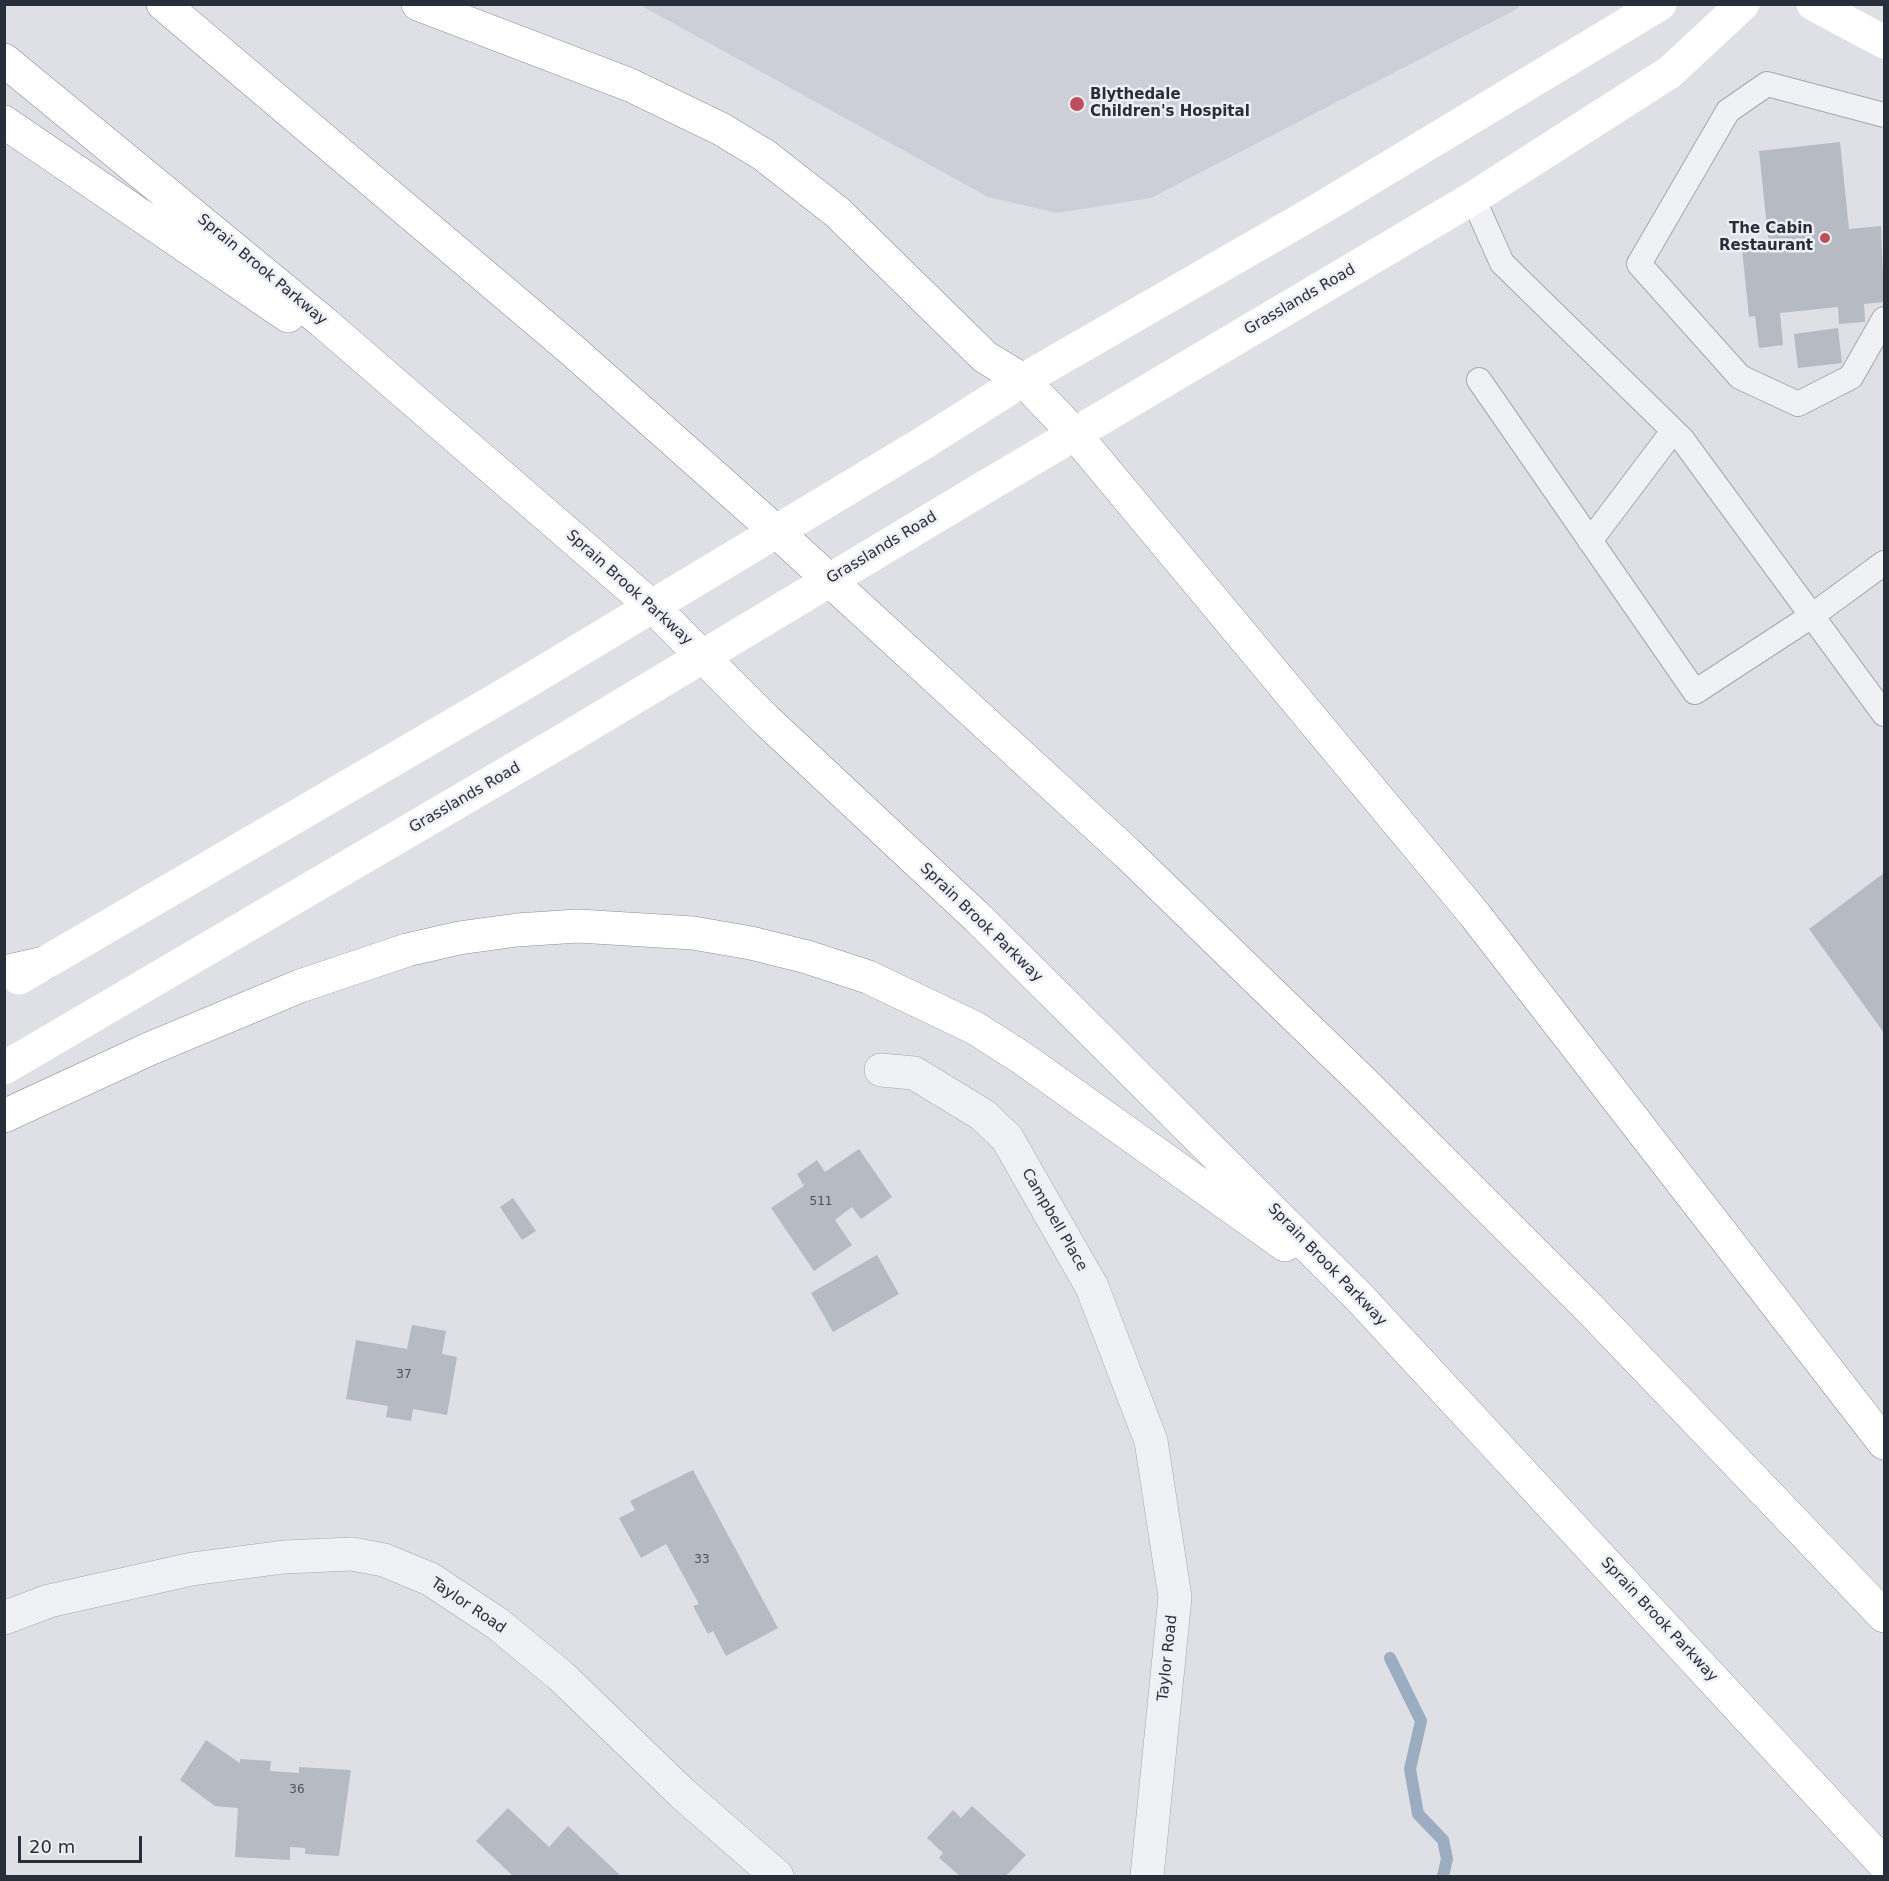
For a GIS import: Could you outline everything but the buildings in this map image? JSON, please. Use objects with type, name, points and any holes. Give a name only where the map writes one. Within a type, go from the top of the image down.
[{"type":"main road","points":[[163,4],[572,350],[831,582],[1127,854],[1363,1082],[1575,1294],[1884,1617]]},
{"type":"main road","points":[[418,4],[630,85],[738,139],[820,197],[985,357],[1023,380],[1074,433],[1482,924],[1884,1443]]},
{"type":"main road","points":[[4,986],[518,687],[925,442],[1023,380],[1348,193],[1660,4]]},
{"type":"main road","name":"Grasslands Road","points":[[4,1068],[572,735],[1074,433],[1473,198],[1670,72],[1743,4]]},
{"type":"main road","points":[[1813,4],[1884,42]]},
{"type":"main road","name":"Sprain Brook Parkway","points":[[4,60],[210,226],[655,609],[773,727],[978,918],[1359,1297],[1884,1864]]},
{"type":"main road","points":[[4,122],[438,420]]},
{"type":"main road","points":[[4,1116],[107,1068],[279,994],[407,950],[459,938],[517,930],[568,927],[636,928],[693,933],[750,943],[857,974],[975,1028],[1022,1058],[1359,1297]]},
{"type":"main road","points":[[4,972],[44,963]]},
{"type":"street","name":"Campbell Place","points":[[881,1070],[914,1073],[983,1116],[1007,1138],[1092,1287],[1151,1441]]},
{"type":"street","name":"Taylor Road","points":[[1147,1876],[1174,1597],[1151,1441]]},
{"type":"street","name":"Taylor Road","points":[[4,1618],[49,1601],[192,1569],[284,1557],[352,1554],[384,1560],[430,1579],[498,1624],[561,1676],[683,1794],[777,1876]]},
{"type":"lane","points":[[1884,116],[1767,84],[1728,111],[1639,264],[1740,377],[1798,404],[1851,377],[1884,319]]},
{"type":"lane","points":[[1473,198],[1502,263],[1673,431],[1813,615],[1884,714]]},
{"type":"lane","points":[[1479,380],[1695,692],[1813,615],[1884,563]]},
{"type":"lane","points":[[1590,541],[1673,431]]},
{"type":"shaded area","name":"Blythedale Children's Hospital","points":[[640,5],[1521,5],[1151,198],[1057,213],[988,197]]},
{"type":"waterway","points":[[1390,1658],[1421,1721],[1410,1769],[1418,1814],[1443,1840],[1447,1859],[1443,1876]]},
{"type":"place","name":"Blythedale Children's Hospital","points":[[1077,104]]},
{"type":"place","name":"The Cabin Restaurant","points":[[1825,238]]}]
